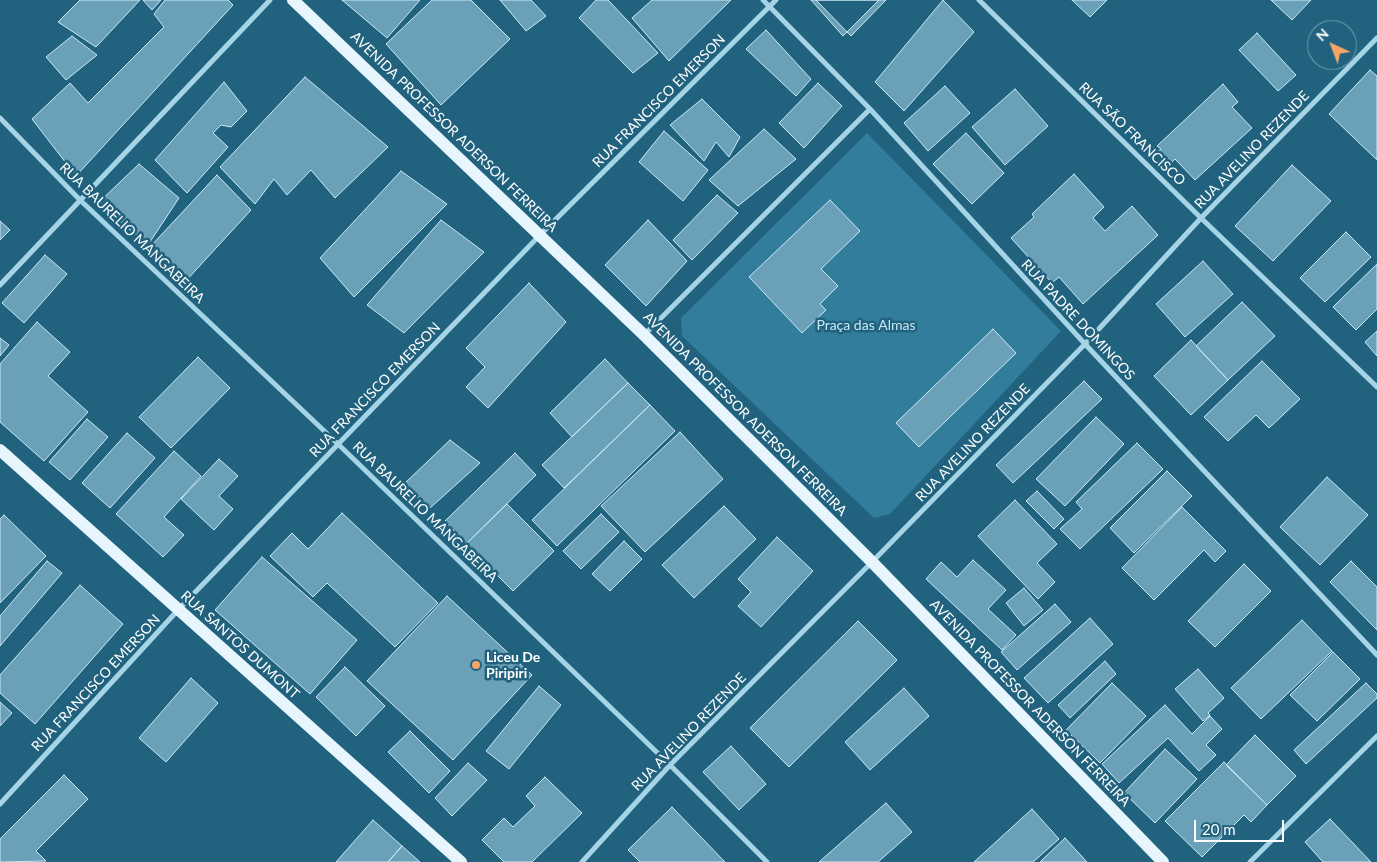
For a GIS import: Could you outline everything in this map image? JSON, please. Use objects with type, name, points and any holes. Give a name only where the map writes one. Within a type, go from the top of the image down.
[{"type":"main road","name":"AVENIDA PROFESSOR ADERSON FERREIRA","points":[[293,0],[644,335],[872,562],[1164,862]]},
{"type":"main road","name":"RUA SANTOS DUMONT","points":[[0,450],[461,862]]},
{"type":"street","points":[[0,286],[270,0]]},
{"type":"street","name":"RUA PADRE DOMINGOS","points":[[763,0],[870,109],[1085,344],[1377,655]]},
{"type":"street","name":"RUA FRANCISCO EMERSON","points":[[0,804],[178,610],[338,444],[540,235],[776,0]]},
{"type":"street","name":"RUA SÃO FRANCISCO","points":[[979,0],[1201,218],[1377,387]]},
{"type":"street","name":"RUA AVELINO REZENDE","points":[[582,862],[670,765],[1085,344],[1201,218],[1377,38]]},
{"type":"street","points":[[644,335],[870,109]]},
{"type":"street","name":"RUA BAURELIO MANGABEIRA","points":[[0,118],[80,200],[338,444],[768,862]]},
{"type":"street","points":[[1250,862],[1377,736]]},
{"type":"green space","name":"Praça das Almas","points":[[867,133],[1061,331],[890,514],[874,518],[682,336],[681,318]]},
{"type":"building","points":[[80,0],[140,0],[96,47],[58,22]]},
{"type":"building","points":[[143,0],[161,0],[152,10]]},
{"type":"building","points":[[165,0],[228,0],[233,5],[76,176],[32,119],[70,83],[88,103],[164,27],[154,14]]},
{"type":"building","points":[[342,0],[420,0],[387,38]]},
{"type":"building","points":[[432,0],[471,0],[510,39],[441,105],[386,44]]},
{"type":"building","points":[[500,0],[531,0],[546,16],[526,31]]},
{"type":"building","points":[[596,0],[608,0],[658,53],[633,73],[579,18]]},
{"type":"building","points":[[652,0],[731,0],[669,61],[632,18]]},
{"type":"building","points":[[811,0],[879,0],[843,36]]},
{"type":"building","points":[[816,0],[886,0],[851,36]]},
{"type":"building","points":[[943,0],[974,32],[904,111],[875,82]]},
{"type":"building","points":[[1072,0],[1107,0],[1090,17]]},
{"type":"building","points":[[1271,0],[1311,0],[1292,20]]},
{"type":"building","points":[[766,30],[811,79],[796,96],[746,49]]},
{"type":"building","points":[[1257,33],[1296,75],[1278,91],[1239,50]]},
{"type":"building","points":[[72,36],[97,55],[66,80],[46,57]]},
{"type":"building","points":[[1370,70],[1377,76],[1377,160],[1329,114]]},
{"type":"building","points":[[305,77],[388,147],[335,198],[311,170],[287,195],[274,179],[255,204],[220,167]]},
{"type":"building","points":[[224,82],[247,111],[231,127],[221,125],[213,133],[228,147],[187,193],[155,160]]},
{"type":"building","points":[[818,83],[842,106],[804,148],[779,123]]},
{"type":"building","points":[[1223,84],[1238,102],[1232,107],[1252,128],[1195,180],[1175,159],[1168,166],[1156,153],[1161,149],[1157,146]]},
{"type":"building","points":[[945,86],[970,113],[928,151],[904,123]]},
{"type":"building","points":[[1015,89],[1048,126],[1005,165],[972,127]]},
{"type":"building","points":[[702,99],[740,137],[729,157],[716,142],[704,161],[670,125]]},
{"type":"building","points":[[764,129],[796,159],[738,206],[709,180]]},
{"type":"building","points":[[664,131],[708,170],[683,201],[639,162]]},
{"type":"building","points":[[966,133],[1004,173],[972,204],[933,164]]},
{"type":"building","points":[[139,164],[179,198],[148,245],[98,203]]},
{"type":"building","points":[[1292,165],[1331,201],[1273,261],[1235,226]]},
{"type":"building","points":[[401,171],[447,204],[354,297],[320,258]]},
{"type":"building","points":[[1074,174],[1104,207],[1093,218],[1105,231],[1132,206],[1158,235],[1083,304],[1059,277],[1052,283],[1011,238],[1034,217],[1032,214]]},
{"type":"building","points":[[217,175],[251,210],[184,283],[149,248]]},
{"type":"building","points":[[717,195],[738,213],[692,260],[673,240]]},
{"type":"building","points":[[830,200],[860,231],[821,269],[838,286],[820,304],[826,310],[802,333],[749,277]]},
{"type":"building","points":[[441,220],[484,252],[404,333],[367,305]]},
{"type":"building","points":[[648,220],[687,261],[646,306],[605,265]]},
{"type":"building","points":[[0,221],[10,230],[0,240]]},
{"type":"building","points":[[1346,232],[1371,257],[1325,302],[1300,278]]},
{"type":"building","points":[[45,255],[67,274],[24,323],[2,303]]},
{"type":"building","points":[[1203,261],[1233,294],[1185,337],[1156,304]]},
{"type":"building","points":[[1377,264],[1377,309],[1356,330],[1333,307]]},
{"type":"building","points":[[529,283],[566,322],[488,408],[466,387],[485,367],[466,348]]},
{"type":"building","points":[[1242,302],[1275,336],[1228,380],[1196,346]]},
{"type":"building","points":[[37,322],[70,352],[48,376],[88,412],[44,461],[0,422],[0,364]]},
{"type":"building","points":[[993,329],[1016,353],[919,447],[896,423]]},
{"type":"building","points":[[1377,331],[1377,356],[1365,342]]},
{"type":"building","points":[[0,338],[9,345],[0,356]]},
{"type":"building","points":[[1191,340],[1228,380],[1191,415],[1154,376]]},
{"type":"building","points":[[198,357],[230,388],[171,448],[139,417]]},
{"type":"building","points":[[605,359],[628,383],[572,437],[550,413]]},
{"type":"building","points":[[1262,361],[1300,399],[1269,428],[1256,415],[1228,441],[1204,417]]},
{"type":"building","points":[[1084,381],[1102,399],[1013,483],[996,465]]},
{"type":"building","points":[[628,383],[650,405],[564,488],[542,465]]},
{"type":"building","points":[[650,405],[675,431],[557,546],[532,520]]},
{"type":"building","points":[[1096,417],[1124,444],[1065,506],[1036,479]]},
{"type":"building","points":[[87,419],[108,437],[70,480],[49,462]]},
{"type":"building","points":[[680,432],[723,479],[645,552],[601,506]]},
{"type":"building","points":[[127,433],[155,458],[110,508],[82,483]]},
{"type":"building","points":[[450,440],[480,463],[429,509],[404,484]]},
{"type":"building","points":[[1137,443],[1163,469],[1080,549],[1060,529],[1082,509],[1076,502]]},
{"type":"building","points":[[174,451],[201,476],[164,517],[184,535],[163,557],[116,514]]},
{"type":"building","points":[[515,453],[536,475],[466,544],[445,521]]},
{"type":"building","points":[[219,459],[238,476],[219,496],[233,509],[214,530],[181,499]]},
{"type":"building","points":[[1167,471],[1192,496],[1134,553],[1110,528]]},
{"type":"building","points":[[1327,477],[1368,515],[1320,565],[1280,527]]},
{"type":"building","points":[[1037,491],[1064,519],[1054,529],[1026,501]]},
{"type":"building","points":[[1015,500],[1057,544],[1037,563],[1055,582],[1038,599],[978,536]]},
{"type":"building","points":[[507,504],[554,551],[513,591],[466,544]]},
{"type":"building","points":[[724,506],[756,539],[694,598],[662,565]]},
{"type":"building","points":[[1182,507],[1226,551],[1215,562],[1204,550],[1154,600],[1122,568]]},
{"type":"building","points":[[342,513],[438,603],[395,647],[327,583],[313,597],[270,556],[292,533],[308,549]]},
{"type":"building","points":[[601,514],[619,532],[581,569],[563,551]]},
{"type":"building","points":[[4,515],[46,556],[0,603],[0,519]]},
{"type":"building","points":[[777,537],[813,571],[761,627],[738,606],[751,592],[738,579]]},
{"type":"building","points":[[624,541],[642,559],[610,591],[592,574]]},
{"type":"building","points":[[262,557],[357,640],[310,694],[215,610]]},
{"type":"building","points":[[973,560],[1006,590],[988,609],[1016,635],[1002,650],[926,579],[941,562],[957,577]]},
{"type":"building","points":[[47,561],[62,573],[0,646],[0,616]]},
{"type":"building","points":[[1351,561],[1377,587],[1377,630],[1330,582]]},
{"type":"building","points":[[1244,564],[1271,591],[1215,647],[1188,621]]},
{"type":"building","points":[[80,585],[123,624],[35,724],[0,693],[0,675]]},
{"type":"building","points":[[1024,588],[1043,610],[1024,626],[1006,603]]},
{"type":"building","points":[[447,596],[532,675],[453,760],[367,681]]},
{"type":"building","points":[[1055,604],[1071,622],[1017,670],[1001,652]]},
{"type":"building","points":[[1090,618],[1113,644],[1048,703],[1024,678]]},
{"type":"building","points":[[1302,620],[1332,651],[1261,719],[1231,688]]},
{"type":"building","points":[[858,621],[897,660],[789,767],[750,728]]},
{"type":"building","points":[[1333,652],[1360,679],[1317,721],[1290,695]]},
{"type":"building","points":[[1105,661],[1116,674],[1070,718],[1058,705]]},
{"type":"building","points":[[345,667],[385,706],[356,736],[316,697]]},
{"type":"building","points":[[1198,669],[1224,698],[1208,713],[1210,715],[1203,721],[1175,689]]},
{"type":"building","points":[[191,678],[218,703],[166,762],[139,738]]},
{"type":"building","points":[[1112,683],[1146,716],[1100,763],[1066,730]]},
{"type":"building","points":[[1366,683],[1377,694],[1377,698],[1306,764],[1294,750]]},
{"type":"building","points":[[539,686],[561,705],[509,769],[486,751]]},
{"type":"building","points":[[904,688],[929,716],[870,770],[845,742]]},
{"type":"building","points":[[0,702],[12,713],[0,726]]},
{"type":"building","points":[[1165,705],[1192,734],[1210,716],[1222,729],[1206,745],[1216,755],[1199,771],[1168,738],[1119,783],[1102,764]]},
{"type":"building","points":[[410,731],[450,771],[429,793],[388,752]]},
{"type":"building","points":[[1255,735],[1296,776],[1267,805],[1226,765]]},
{"type":"building","points":[[731,746],[766,784],[739,810],[703,772]]},
{"type":"building","points":[[1165,749],[1197,779],[1155,823],[1124,793]]},
{"type":"building","points":[[1224,762],[1267,805],[1251,822],[1244,815],[1202,857],[1165,821]]},
{"type":"building","points":[[468,763],[487,780],[452,816],[435,798]]},
{"type":"building","points":[[64,775],[88,799],[36,851],[46,861],[0,862],[0,839]]},
{"type":"building","points":[[545,777],[582,813],[532,862],[504,862],[482,840],[504,818],[513,827],[535,806],[526,796]]},
{"type":"building","points":[[886,803],[912,832],[878,862],[819,862]]},
{"type":"building","points":[[672,807],[725,862],[640,862],[628,850]]},
{"type":"building","points":[[1032,809],[1059,839],[1033,862],[974,862]]},
{"type":"building","points":[[1330,819],[1371,862],[1323,862],[1305,842]]},
{"type":"building","points":[[373,820],[402,846],[388,862],[336,862]]},
{"type":"building","points":[[1065,838],[1087,862],[1040,862]]},
{"type":"building","points":[[402,846],[420,862],[388,862]]},
{"type":"place","name":"Liceu De Piripiri","points":[[476,665]]}]
